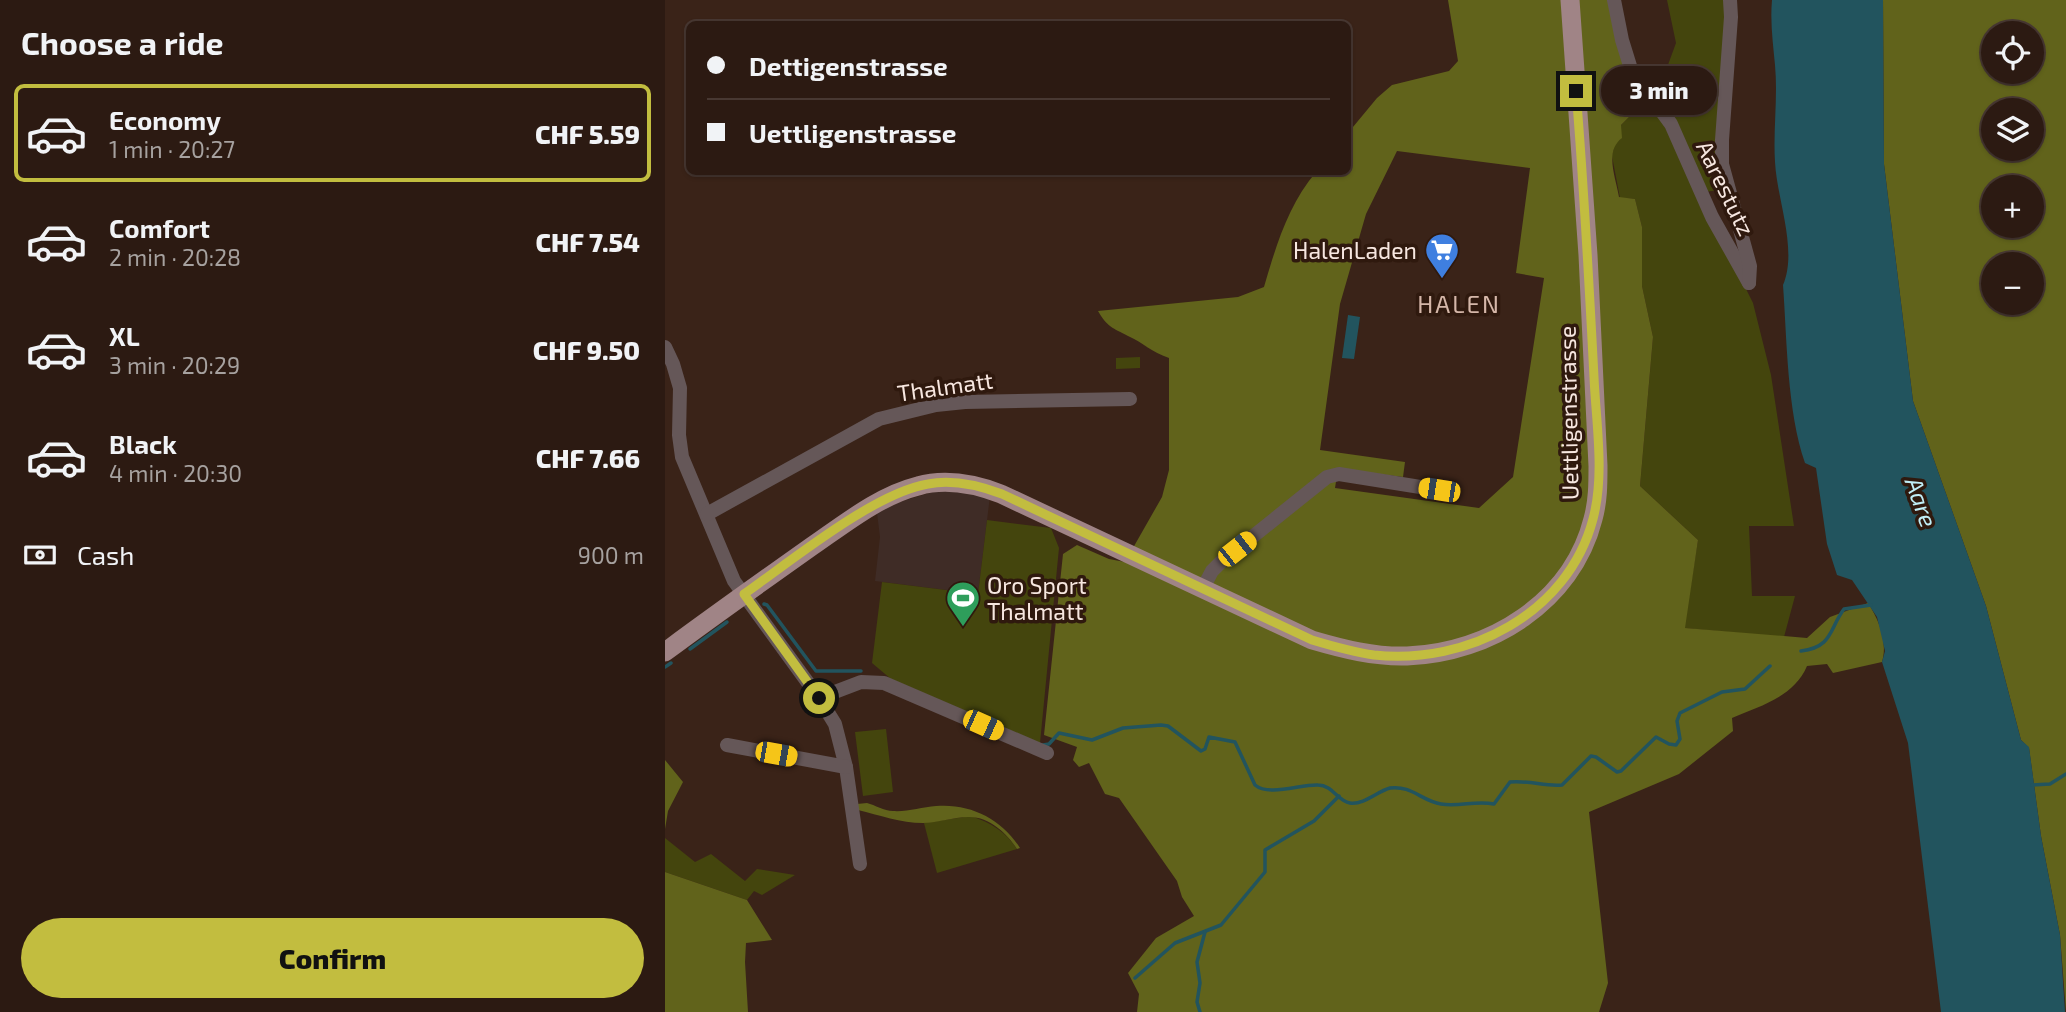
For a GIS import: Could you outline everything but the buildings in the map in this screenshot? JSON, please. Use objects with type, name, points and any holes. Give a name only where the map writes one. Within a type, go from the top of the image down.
[{"type":"main road","name":"Uettligenstrasse","points":[[665,652],[744,594],[880,502],[918,486],[941,482],[967,484],[1002,494],[1312,640],[1374,655],[1436,653],[1494,635],[1524,619],[1543,603],[1575,564],[1594,518],[1598,495],[1586,230],[1570,0]]},
{"type":"street","name":"Aarestutz","points":[[1614,0],[1622,40],[1635,82],[1640,92],[1660,108],[1671,124],[1707,206],[1749,283],[1751,266],[1722,164],[1721,140],[1730,0]]},
{"type":"street","points":[[665,347],[680,388],[679,435],[682,457],[734,582],[835,724],[846,767],[860,864]]},
{"type":"street","name":"Thalmatt","points":[[707,514],[880,419],[929,407],[965,402],[1130,399]]},
{"type":"street","points":[[1203,588],[1221,562],[1327,477],[1339,474],[1439,490]]},
{"type":"street","points":[[819,698],[861,682],[884,683],[1047,753]]},
{"type":"street","points":[[727,745],[846,767]]},
{"type":"shaded area","points":[[1448,0],[1611,0],[1644,102],[1621,125],[1622,138],[1612,157],[1619,197],[1635,199],[1642,227],[1642,286],[1653,337],[1640,486],[1698,540],[1685,628],[1807,638],[1830,617],[1868,603],[1881,631],[1884,647],[1882,662],[1833,673],[1827,664],[1807,666],[1794,686],[1785,693],[1732,718],[1733,731],[1679,774],[1589,812],[1608,983],[1599,1012],[1137,1012],[1139,994],[1128,973],[1156,938],[1194,916],[1182,897],[1177,881],[1119,798],[1105,794],[1089,763],[1079,767],[1073,760],[1077,747],[1044,735],[1063,554],[1077,545],[1109,559],[1125,562],[1162,497],[1169,470],[1169,358],[1111,326],[1098,311],[1238,297],[1264,287],[1290,212],[1314,175],[1351,175],[1351,129],[1377,98],[1392,85],[1449,71],[1458,61]],"holes":[[[1397,151],[1530,168],[1516,273],[1544,278],[1513,477],[1479,508],[1335,488],[1338,469],[1403,477],[1405,462],[1320,450],[1340,304],[1366,214]]]},
{"type":"shaded area","points":[[1667,0],[1727,0],[1726,189],[1705,192],[1668,112],[1665,73],[1676,43]]},
{"type":"shaded area","points":[[1883,0],[2066,0],[2066,1012],[2060,935],[2041,836],[2029,748],[2021,740],[1986,606],[1913,401],[1884,164]]},
{"type":"shaded area","points":[[1644,102],[1659,115],[1753,303],[1771,375],[1794,526],[1749,526],[1752,596],[1795,596],[1784,637],[1684,628],[1698,540],[1640,486],[1653,337],[1642,286],[1642,227],[1635,199],[1620,198],[1612,156],[1621,125]]},
{"type":"shaded area","points":[[1140,357],[1140,368],[1116,369],[1116,358]]},
{"type":"shaded area","points":[[942,489],[990,496],[978,594],[875,581],[880,537],[877,513],[893,504]]},
{"type":"shaded area","name":"Oro Sport Thalmatt","points":[[987,520],[1051,528],[1059,548],[1040,743],[891,679],[872,663],[882,582],[978,594]]},
{"type":"shaded area","points":[[886,729],[893,792],[863,796],[855,732]]},
{"type":"shaded area","points":[[665,760],[683,782],[668,811],[665,829]]},
{"type":"shaded area","points":[[867,803],[893,811],[936,806],[973,810],[1004,829],[1020,848],[1017,849],[1008,837],[983,819],[968,817],[929,823],[907,822],[858,810],[857,804]]},
{"type":"shaded area","points":[[971,816],[997,828],[1017,849],[937,873],[924,823]]},
{"type":"shaded area","points":[[665,838],[695,862],[711,854],[745,881],[757,869],[795,875],[762,895],[754,891],[747,900],[665,872]]},
{"type":"shaded area","points":[[665,872],[747,900],[772,940],[746,943],[748,1012],[665,1012]]},
{"type":"water","name":"Aare","points":[[1772,0],[1883,0],[1884,164],[1913,401],[1986,606],[2021,740],[2029,747],[2041,836],[2060,935],[2065,1012],[1941,1012],[1908,743],[1882,662],[1885,651],[1877,617],[1852,580],[1837,575],[1827,544],[1816,468],[1805,463],[1795,421],[1783,285],[1787,271],[1788,241],[1775,162],[1776,77]]},
{"type":"water","points":[[1348,315],[1360,317],[1354,359],[1342,358]]},
{"type":"waterway","points":[[764,604],[816,671],[861,671]]},
{"type":"waterway","points":[[1801,651],[1819,646],[1825,641],[1844,609],[1871,605]]},
{"type":"waterway","points":[[690,649],[727,622]]},
{"type":"waterway","points":[[665,667],[671,663]]},
{"type":"waterway","points":[[1043,745],[1049,744],[1059,733],[1092,740],[1123,728],[1161,725],[1168,726],[1201,751],[1205,749],[1209,737],[1235,742],[1255,785],[1268,790],[1323,786],[1346,802],[1355,803],[1390,788],[1397,788],[1441,804],[1494,804],[1510,782],[1562,785],[1591,756],[1617,772],[1656,737],[1676,745],[1680,739],[1677,721],[1680,713],[1722,692],[1745,689],[1770,666]]},
{"type":"waterway","points":[[2032,785],[2050,784],[2066,774]]},
{"type":"waterway","points":[[1135,978],[1175,943],[1221,925],[1265,872],[1265,850],[1314,821],[1339,796]]},
{"type":"waterway","points":[[1200,1012],[1197,1002],[1200,983],[1197,962],[1205,932]]},
{"type":"place","name":"HalenLaden","points":[[1442,280]]},
{"type":"place","name":"Oro Sport Thalmatt","points":[[963,628]]},
{"type":"district","name":"HALEN","points":[[1459,303]]},
{"type":"route","points":[[819,698],[744,594],[855,517],[889,497],[929,483],[954,482],[980,486],[1002,494],[1312,640],[1343,649],[1374,655],[1436,653],[1494,635],[1524,619],[1561,584],[1575,564],[1594,518],[1598,495],[1592,337],[1576,91]]}]
